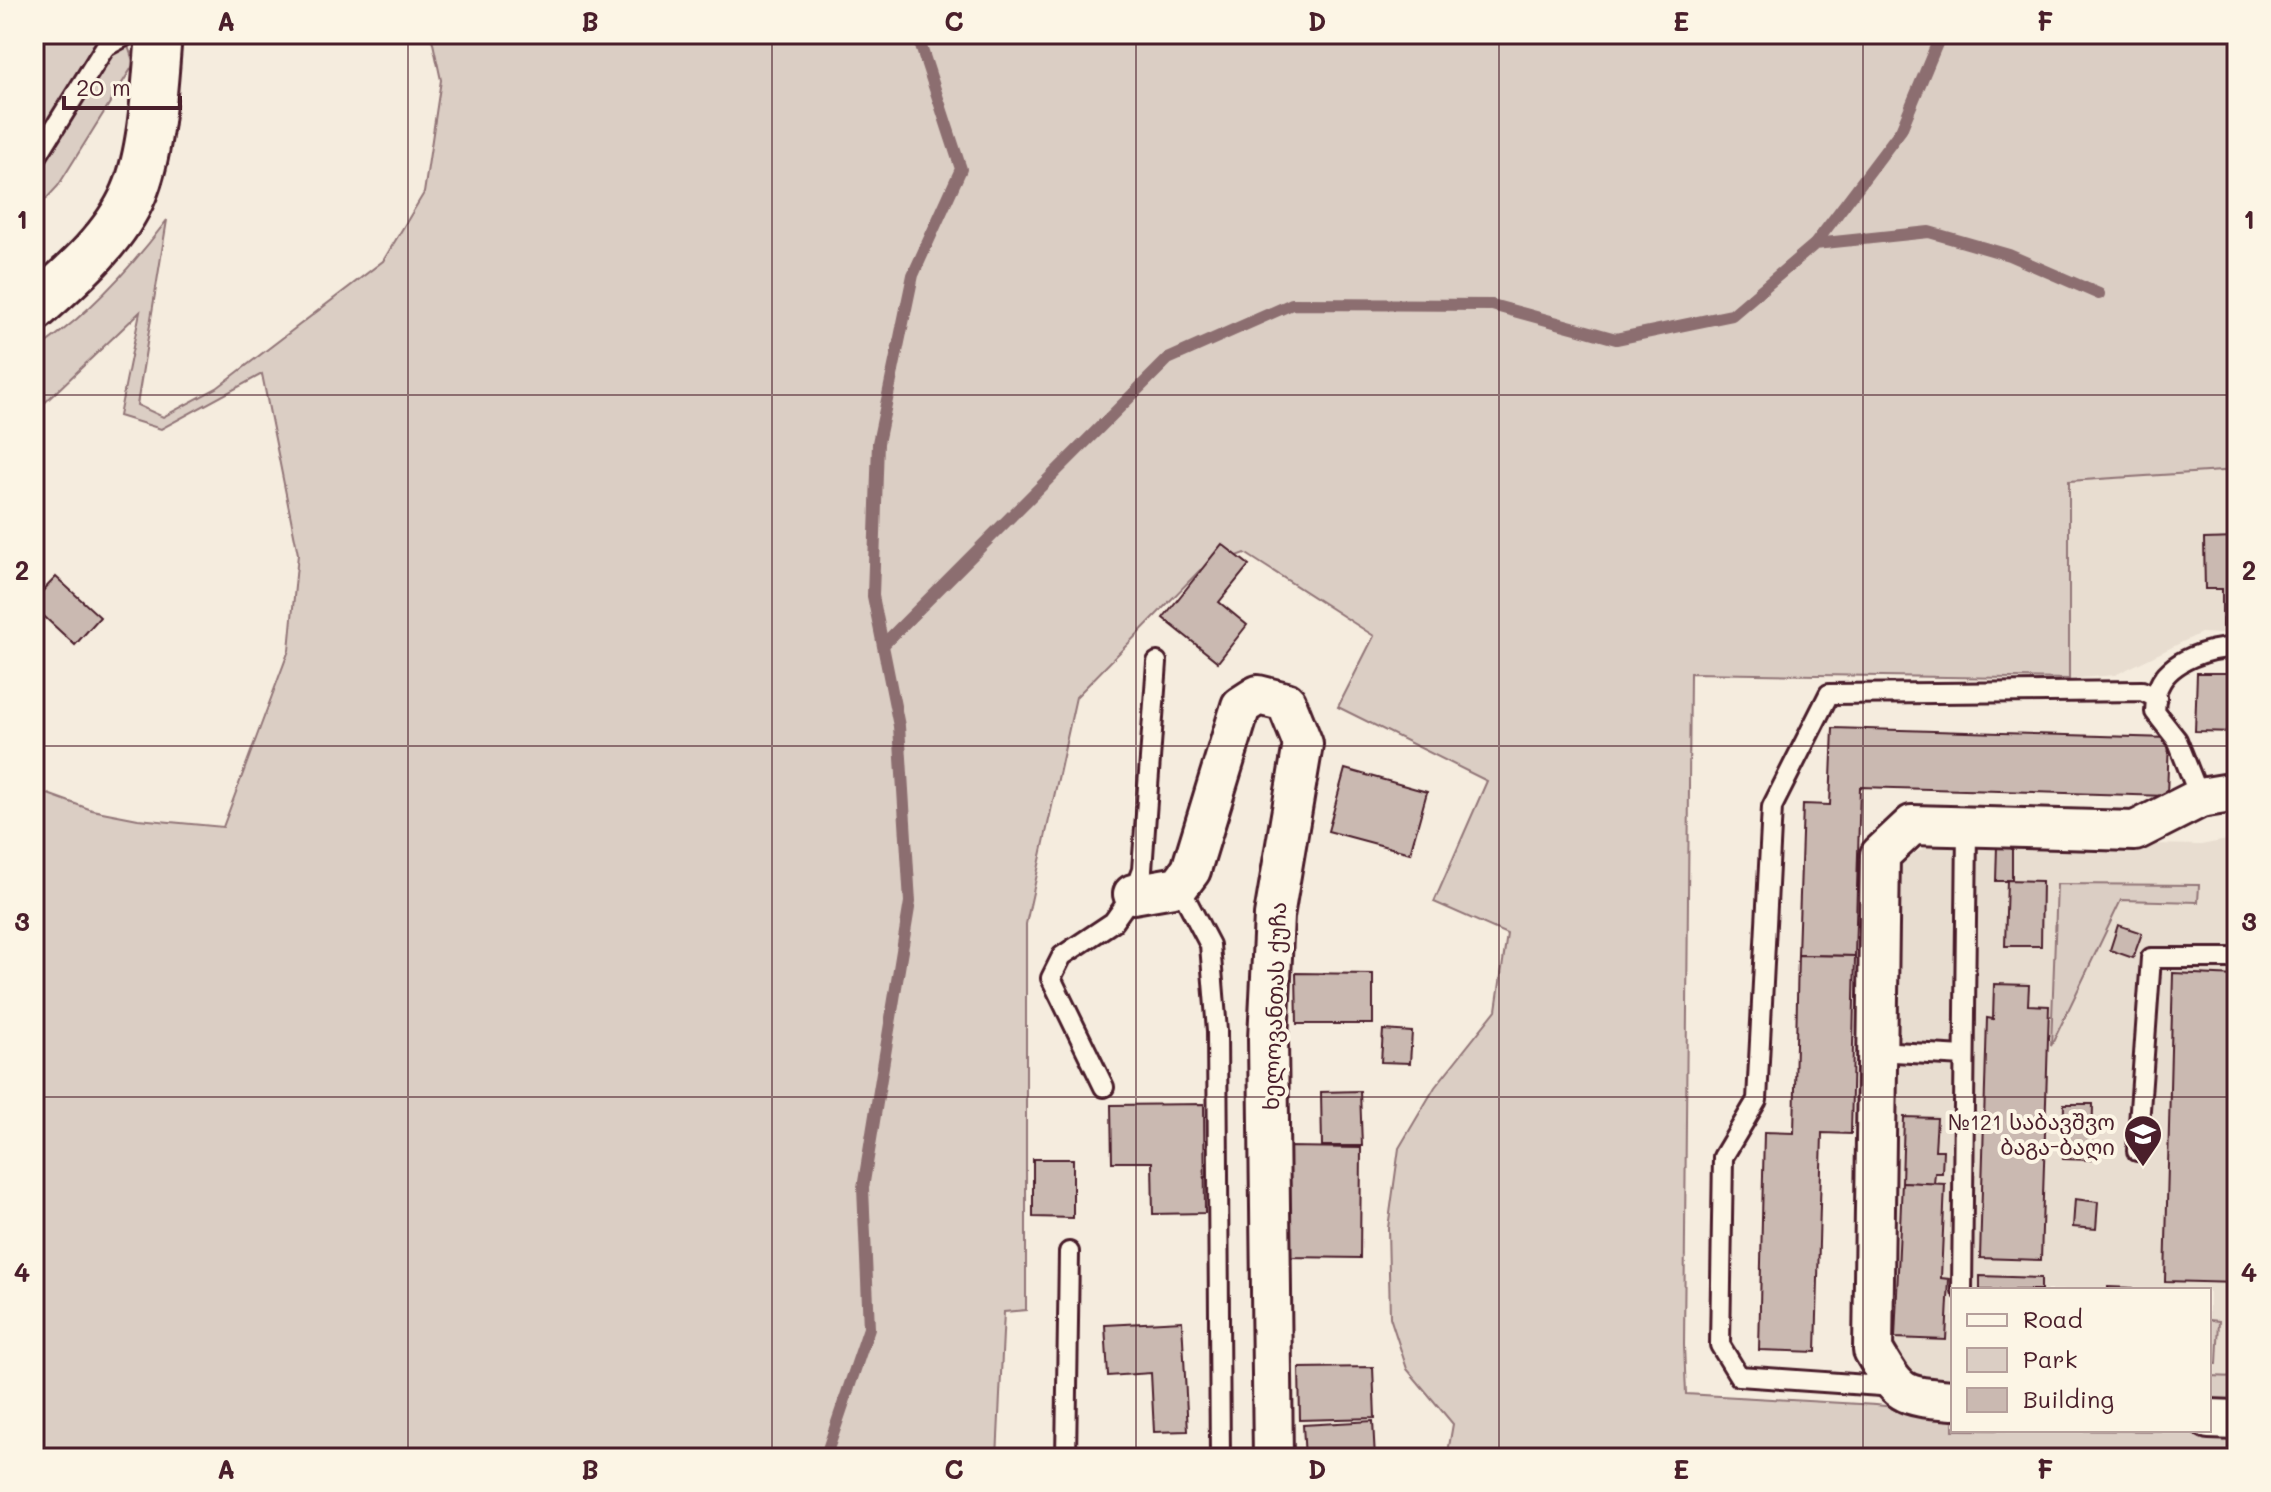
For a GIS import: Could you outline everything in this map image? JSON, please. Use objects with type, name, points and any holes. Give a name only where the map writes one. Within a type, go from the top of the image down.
[{"type":"street","points":[[34,309],[93,256],[134,193],[153,110],[159,34]]},
{"type":"street","name":"ხელოვანთას ქუჩა","points":[[1179,886],[1191,870],[1241,706],[1258,695],[1286,702],[1303,744],[1274,916],[1268,1039],[1273,1458]]},
{"type":"street","points":[[1951,1400],[1913,1397],[1895,1387],[1873,1350],[1880,855],[1912,825],[2135,831],[2219,795]]},
{"type":"street","points":[[1133,894],[1179,886]]},
{"type":"street","points":[[2211,1419],[2237,1420]]},
{"type":"lane","points":[[34,161],[105,47],[129,34]]},
{"type":"lane","points":[[2219,795],[2155,712],[2158,686],[2172,669],[2195,657],[2237,648]]},
{"type":"lane","points":[[1104,1087],[1051,978],[1062,956],[1113,922],[1133,894],[1142,870],[1157,662]]},
{"type":"lane","points":[[1895,1387],[1739,1376],[1720,1345],[1723,1157],[1757,1100],[1772,807],[1829,694],[2142,691],[2157,698]]},
{"type":"lane","points":[[1962,1288],[1967,828]]},
{"type":"lane","points":[[1179,886],[1197,915],[1210,945],[1217,1031],[1220,1458]]},
{"type":"lane","points":[[2137,1151],[2151,958],[2237,958]]},
{"type":"lane","points":[[1877,1051],[1964,1056]]},
{"type":"lane","points":[[1066,1458],[1069,1252]]},
{"type":"shaded area","points":[[2237,470],[2237,635],[2201,633],[2115,675],[2069,679],[2069,481]]},
{"type":"shaded area","points":[[2237,838],[2237,1377],[2211,1376],[2211,1288],[1951,1288],[1951,1389],[1920,1387],[1890,1360],[1898,863],[1939,840],[2201,845]],"holes":[[[2057,884],[2198,885],[2198,901],[2121,900]]]},
{"type":"green space","points":[[34,34],[124,34],[134,64],[58,186],[34,212]]},
{"type":"green space","points":[[431,34],[2237,34],[2237,470],[2069,481],[2069,679],[1690,673],[1684,1345],[1686,1394],[1876,1405],[1951,1414],[1951,1432],[2237,1431],[2237,1458],[1447,1458],[1453,1424],[1407,1369],[1390,1317],[1388,1228],[1399,1148],[1435,1087],[1496,1010],[1507,934],[1434,902],[1487,781],[1338,707],[1374,636],[1245,553],[1200,570],[1076,697],[1026,924],[1026,1310],[1004,1312],[997,1458],[34,1458],[34,789],[92,810],[138,819],[223,827],[289,650],[298,554],[262,374],[161,429],[119,416],[140,312],[34,413],[34,351],[72,324],[106,292],[167,220],[137,405],[163,417],[217,388],[383,261],[424,193],[441,80]]},
{"type":"green space","points":[[2057,884],[2199,885],[2198,902],[2121,900],[2051,1046]]},
{"type":"green space","points":[[2211,1320],[2219,1321],[2217,1364],[2211,1364]]},
{"type":"green space","points":[[2211,1376],[2237,1377],[2237,1407],[2211,1405]]},
{"type":"building","points":[[2237,538],[2237,626],[2222,627],[2222,589],[2205,589],[2204,539]]},
{"type":"building","points":[[1222,544],[1249,565],[1219,602],[1247,625],[1218,662],[1163,618]]},
{"type":"building","points":[[56,577],[100,617],[75,645],[34,607],[34,600]]},
{"type":"building","points":[[2197,673],[2237,673],[2237,732],[2195,731]]},
{"type":"building","points":[[1833,728],[2169,738],[2167,796],[1860,787],[1855,956],[1798,955],[1803,804],[1830,805]]},
{"type":"building","points":[[1345,769],[1427,792],[1410,853],[1328,831]]},
{"type":"building","points":[[1997,846],[2012,846],[2012,881],[1996,881]]},
{"type":"building","points":[[2007,880],[2042,881],[2041,946],[2005,946]]},
{"type":"building","points":[[2118,925],[2142,933],[2133,958],[2110,950]]},
{"type":"building","points":[[1798,955],[1855,956],[1851,1134],[1822,1133],[1816,1352],[1759,1350],[1764,1132],[1794,1133]]},
{"type":"building","points":[[1296,973],[1373,974],[1373,1024],[1297,1024]]},
{"type":"building","points":[[2173,973],[2237,976],[2237,1283],[2165,1281]]},
{"type":"building","points":[[1994,984],[2029,985],[2028,1005],[2049,1006],[2041,1260],[1980,1258],[1987,1018],[1993,1019]]},
{"type":"building","points":[[1383,1030],[1412,1032],[1410,1063],[1381,1062]]},
{"type":"building","points":[[1360,1091],[1362,1146],[1322,1146],[1321,1092]]},
{"type":"building","points":[[1204,1104],[1205,1213],[1153,1214],[1152,1162],[1112,1162],[1111,1105]]},
{"type":"building","points":[[2064,1104],[2093,1104],[2092,1160],[2063,1159]]},
{"type":"building","points":[[1904,1117],[1937,1118],[1935,1150],[1943,1150],[1942,1173],[1935,1173],[1934,1184],[1902,1182]]},
{"type":"building","points":[[1287,1147],[1361,1148],[1360,1258],[1286,1257]]},
{"type":"building","points":[[1033,1159],[1073,1159],[1073,1218],[1033,1217]]},
{"type":"building","points":[[1902,1182],[1945,1184],[1941,1278],[1949,1279],[1946,1340],[1895,1338]]},
{"type":"building","points":[[2075,1199],[2098,1202],[2096,1229],[2073,1227]]},
{"type":"building","points":[[1980,1276],[2041,1278],[2041,1288],[1980,1288]]},
{"type":"building","points":[[1182,1321],[1188,1431],[1154,1432],[1151,1373],[1108,1376],[1105,1325]]},
{"type":"building","points":[[1373,1367],[1375,1418],[1300,1420],[1299,1368]]},
{"type":"building","points":[[1373,1421],[1375,1458],[1305,1458],[1303,1425]]},
{"type":"waterway","points":[[825,1458],[869,1328],[863,1188],[910,902],[899,726],[873,596],[878,443],[913,275],[961,169],[917,34]]},
{"type":"waterway","points":[[883,645],[1168,359],[1292,304],[1492,305],[1616,339],[1732,315],[1815,244],[1901,130],[1941,34]]},
{"type":"waterway","points":[[1815,244],[1929,232],[2009,255],[2099,294]]},
{"type":"place","name":"№121 საბავშვო ბაგა-ბაღი","points":[[2143,1168]]}]
